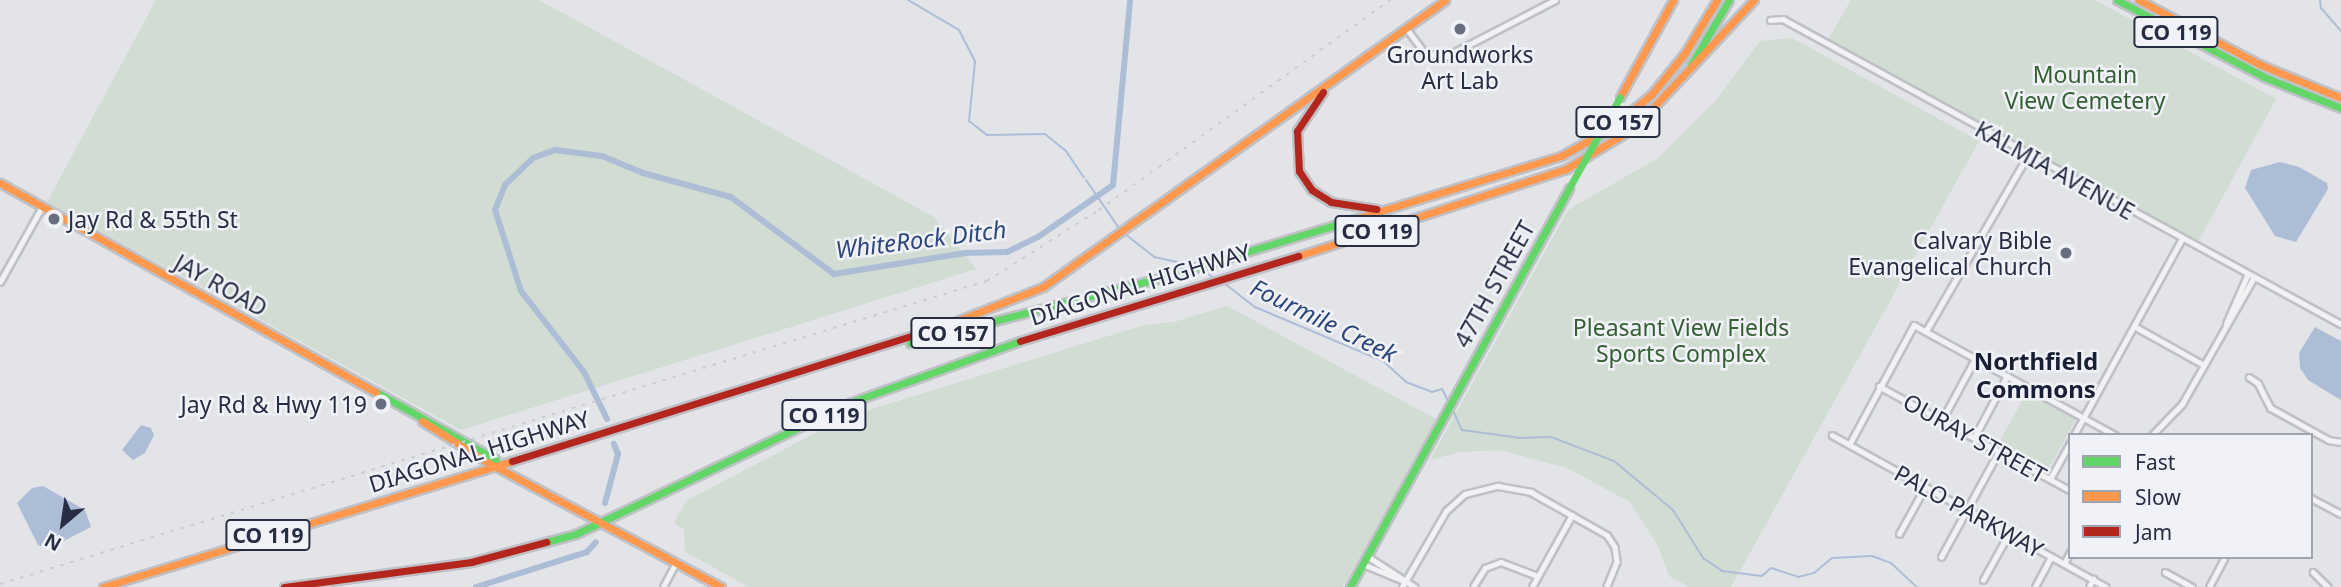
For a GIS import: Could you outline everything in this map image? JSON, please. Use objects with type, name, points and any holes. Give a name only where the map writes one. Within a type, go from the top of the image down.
[{"type":"main road","name":"CO 119","points":[[866,354],[1027,295],[1113,241],[1445,0]]},
{"type":"main road","name":"47TH STREET","points":[[1350,587],[1673,0]]},
{"type":"main road","name":"CO 157","points":[[866,354],[1174,274],[1548,161],[1593,139],[1652,94],[1685,53],[1717,0]]},
{"type":"main road","name":"CO 157","points":[[1675,88],[1729,0]]},
{"type":"main road","name":"CO 119","points":[[1675,88],[1754,0]]},
{"type":"main road","name":"CO 119","points":[[2117,0],[2234,63],[2341,108]]},
{"type":"main road","name":"CO 119","points":[[2138,0],[2239,54],[2341,98]]},
{"type":"main road","points":[[2234,63],[2239,54]]},
{"type":"main road","points":[[1330,83],[1297,131],[1299,171],[1312,190],[1331,202],[1386,208]]},
{"type":"main road","name":"DIAGONAL HIGHWAY","points":[[284,587],[471,562],[603,523],[875,393],[986,351],[1509,191],[1559,172],[1620,138],[1675,88]]},
{"type":"main road","name":"JAY ROAD","points":[[0,183],[497,465],[721,587]]},
{"type":"main road","name":"DIAGONAL HIGHWAY","points":[[103,587],[866,354]]},
{"type":"street","points":[[1407,28],[1424,53],[1445,57],[1555,0]]},
{"type":"street","name":"KALMIA AVENUE","points":[[1770,20],[1783,19],[2181,240],[2341,324]]},
{"type":"street","points":[[1926,331],[2028,155]]},
{"type":"street","points":[[0,282],[42,207]]},
{"type":"street","points":[[2075,433],[2181,240]]},
{"type":"street","points":[[2225,328],[2247,276]]},
{"type":"street","points":[[2154,433],[2182,404],[2253,279]]},
{"type":"street","points":[[1849,445],[1914,325],[2112,433]]},
{"type":"street","points":[[2134,326],[2204,365]]},
{"type":"street","points":[[1942,420],[1975,359]]},
{"type":"street","points":[[1974,438],[2007,376]]},
{"type":"street","points":[[2249,377],[2258,383],[2271,408],[2329,440],[2341,443]]},
{"type":"street","name":"OURAY STREET","points":[[1879,386],[2068,489]]},
{"type":"street","name":"PALO PARKWAY","points":[[1832,435],[2106,587]]},
{"type":"street","points":[[2050,479],[2068,447]]},
{"type":"street","points":[[1941,558],[1999,451]]},
{"type":"street","points":[[1899,534],[1925,487]]},
{"type":"street","points":[[1403,584],[1446,511],[1477,490],[1521,488],[1605,533],[1615,547],[1618,562],[1607,587]]},
{"type":"street","points":[[2313,499],[2341,514]]},
{"type":"street","points":[[1532,587],[1572,515]]},
{"type":"street","points":[[1983,580],[2009,533]]},
{"type":"street","points":[[2064,564],[2068,556]]},
{"type":"street","points":[[2035,587],[2051,557]]},
{"type":"street","points":[[2209,587],[2224,559]]},
{"type":"street","points":[[1365,560],[1403,584],[1415,587]]},
{"type":"street","points":[[663,587],[676,562]]},
{"type":"street","points":[[1473,587],[1485,569],[1501,562],[1537,576]]},
{"type":"street","points":[[2165,572],[2192,587]]},
{"type":"street","points":[[2313,572],[2329,587]]},
{"type":"street","points":[[2089,587],[2093,579]]},
{"type":"green space","points":[[156,0],[539,0],[934,217],[976,269],[461,430],[47,202]]},
{"type":"green space","name":"Mountain View Cemetery","points":[[1851,0],[2095,0],[2276,99],[2198,242],[1828,40]]},
{"type":"green space","name":"Pleasant View Fields Sports Complex","points":[[1792,38],[1979,141],[1731,587],[1689,587],[1669,576],[1658,546],[1630,502],[1567,468],[1500,450],[1460,452],[1430,460],[1568,210],[1658,158],[1716,100],[1760,41]]},
{"type":"green space","points":[[1227,306],[1436,419],[1343,587],[749,587],[685,552],[684,529],[674,523],[686,501],[846,417],[1144,325],[1174,322]]},
{"type":"green space","points":[[2027,392],[2076,419],[2046,473],[1997,445]]},
{"type":"water","points":[[2280,162],[2299,167],[2327,183],[2328,189],[2296,242],[2275,236],[2245,188],[2251,170]]},
{"type":"water","points":[[2315,327],[2341,341],[2341,400],[2308,380],[2300,368],[2299,353]]},
{"type":"water","points":[[141,425],[151,428],[154,435],[145,453],[133,460],[122,450]]},
{"type":"water","points":[[43,486],[85,510],[91,527],[58,544],[44,548],[38,545],[17,503],[32,488]]},
{"type":"waterway","name":"Fourmile Creek","points":[[908,0],[959,30],[975,62],[969,121],[987,135],[1045,134],[1066,151],[1084,178]]},
{"type":"waterway","name":"WhiteRock Ditch","points":[[607,419],[584,372],[521,291],[495,210],[505,185],[533,158],[555,150],[602,156],[643,173],[731,197],[834,274],[965,253],[1007,252],[1038,237],[1113,185],[1130,0]]},
{"type":"waterway","points":[[2320,0],[2321,8],[2341,31]]},
{"type":"waterway","name":"Fourmile Creek","points":[[1086,180],[1121,231]]},
{"type":"waterway","name":"Fourmile Creek","points":[[1125,234],[1154,257],[1191,265]]},
{"type":"waterway","name":"Fourmile Creek","points":[[1199,269],[1216,279]]},
{"type":"waterway","name":"Fourmile Creek","points":[[1224,283],[1255,307],[1383,361],[1406,382],[1432,392],[1442,389],[1449,403]]},
{"type":"waterway","points":[[1452,408],[1462,430],[1520,438],[1551,437],[1614,461],[1673,510],[1703,558],[1722,571],[1762,576],[1771,568],[1798,577],[1814,573],[1832,558],[1872,556],[1891,563],[1917,587]]},
{"type":"waterway","name":"WhiteRock Ditch","points":[[605,503],[618,454],[614,444]]},
{"type":"waterway","name":"WhiteRock Ditch","points":[[476,587],[587,552],[596,542]]},
{"type":"railway","points":[[0,584],[987,281],[1099,210],[1390,0]]},
{"type":"traffic: fast","points":[[1691,65],[1729,0]]},
{"type":"traffic: fast","points":[[2117,0],[2264,77],[2341,108]]},
{"type":"traffic: fast","points":[[1569,188],[1620,97]]},
{"type":"traffic: fast","points":[[1350,587],[1569,188]]},
{"type":"traffic: fast","points":[[910,343],[1174,274],[1358,218]]},
{"type":"traffic: fast","points":[[546,542],[576,534],[849,403],[1020,341]]},
{"type":"traffic: fast","points":[[376,392],[495,459],[497,465]]},
{"type":"traffic: slow","points":[[949,324],[1043,287],[1445,0]]},
{"type":"traffic: slow","points":[[1620,97],[1673,0]]},
{"type":"traffic: slow","points":[[1358,218],[1561,156],[1610,129],[1652,94],[1685,53],[1717,0]]},
{"type":"traffic: slow","points":[[1298,256],[1566,169],[1635,127],[1754,0]]},
{"type":"traffic: slow","points":[[2139,0],[2259,64],[2341,98]]},
{"type":"traffic: slow","points":[[0,183],[376,392]]},
{"type":"traffic: slow","points":[[422,421],[489,463],[721,587]]},
{"type":"traffic: slow","points":[[103,587],[512,461]]},
{"type":"traffic: jam","points":[[1323,92],[1297,131],[1299,171],[1312,190],[1331,202],[1376,209]]},
{"type":"traffic: jam","points":[[1020,341],[1298,256]]},
{"type":"traffic: jam","points":[[512,461],[949,324]]},
{"type":"traffic: jam","points":[[284,587],[471,562],[546,542]]},
{"type":"place","name":"Groundworks Art Lab","points":[[1460,29]]},
{"type":"place","name":"Jay Rd & 55th St","points":[[54,219]]},
{"type":"place","name":"Calvary Bible Evangelical Church","points":[[2066,253]]},
{"type":"place","name":"Jay Rd & Hwy 119","points":[[381,404]]},
{"type":"district","name":"Northfield Commons","points":[[2036,375]]}]
